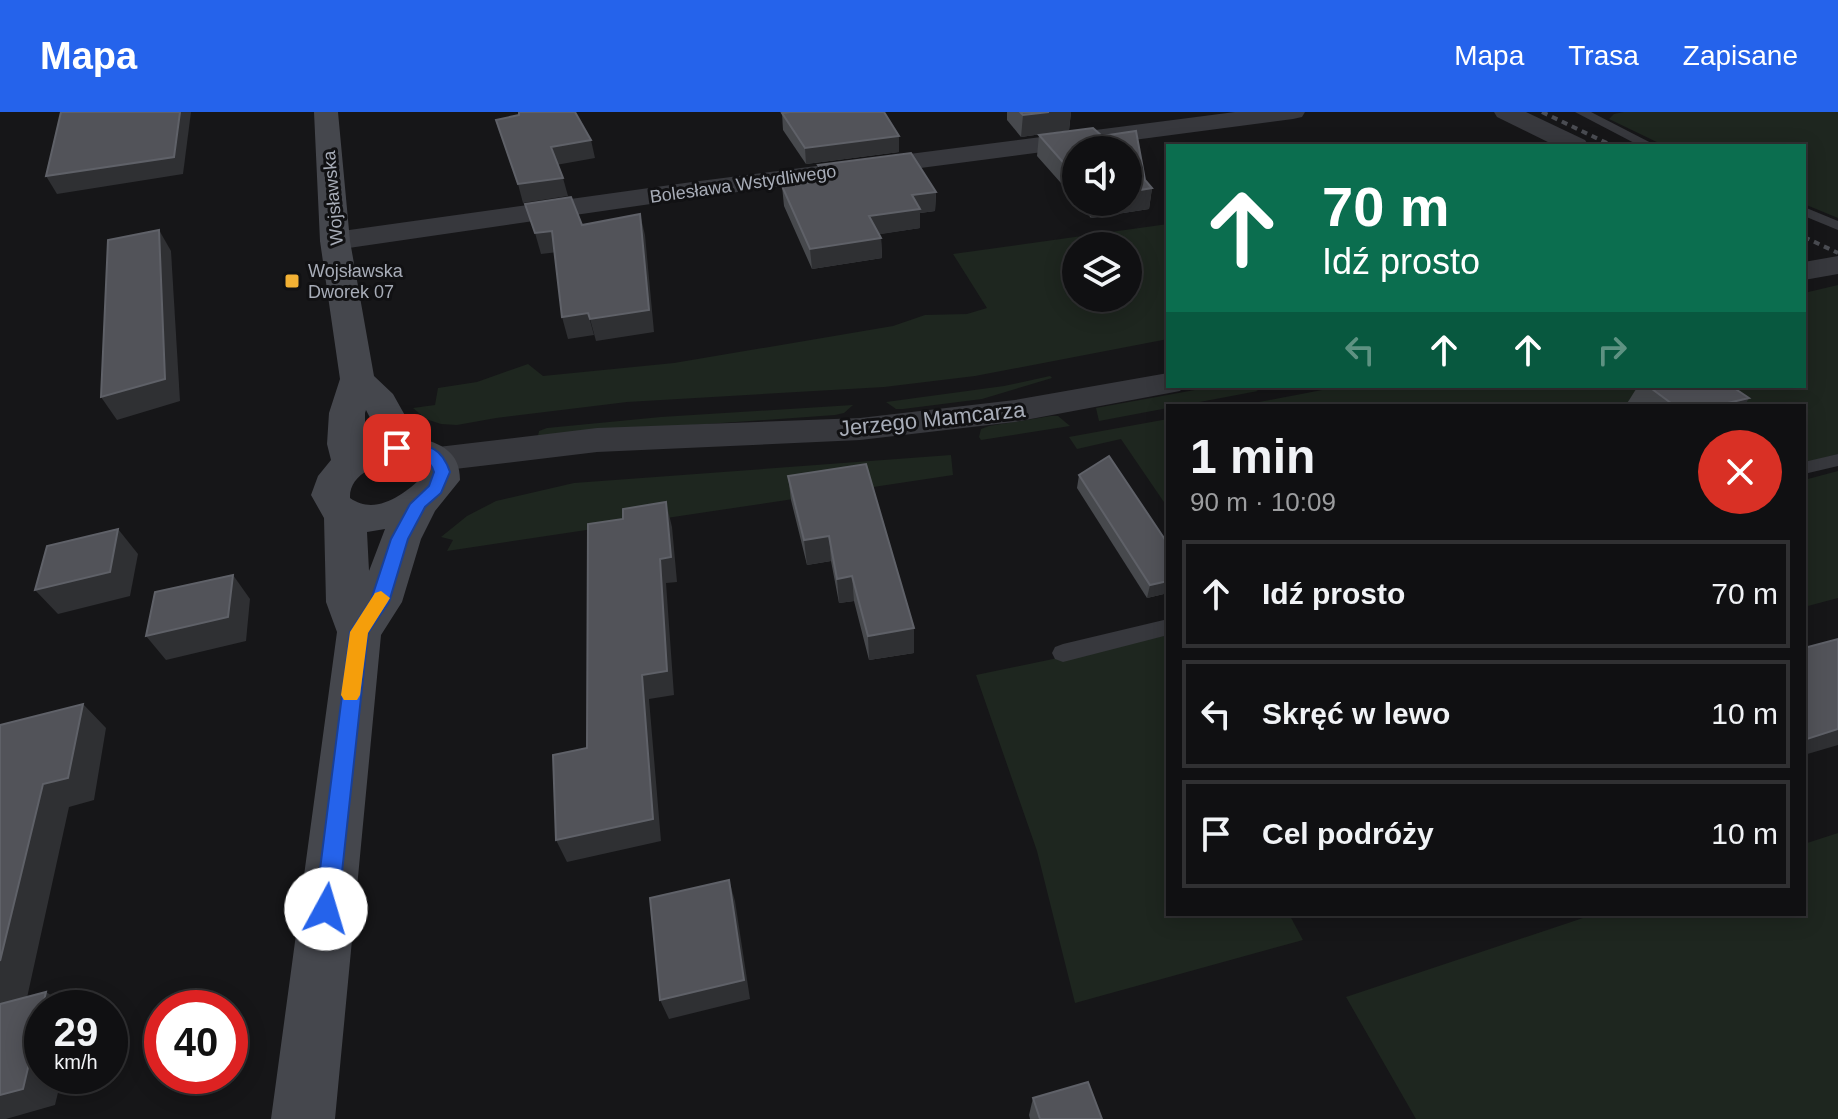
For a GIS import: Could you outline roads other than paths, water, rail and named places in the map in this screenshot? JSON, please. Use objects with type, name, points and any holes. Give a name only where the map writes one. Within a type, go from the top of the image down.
[{"type":"street","name":"Wojsławska","points":[[326,112],[335,241],[357,379],[347,413],[346,444],[351,464]]},
{"type":"street","points":[[1071,112],[1101,136]]},
{"type":"street","name":"Bolesława Wstydliwego","points":[[1110,136],[1293,112]]},
{"type":"street","points":[[1506,112],[1572,144]]},
{"type":"street","name":"Bolesława Wstydliwego","points":[[335,241],[1062,142]]},
{"type":"street","points":[[1806,271],[1838,265]]},
{"type":"street","points":[[357,379],[380,402],[424,475]]},
{"type":"street","name":"Jerzego Mamcarza","points":[[424,475],[695,438],[860,429],[984,415],[1166,384]]},
{"type":"street","points":[[373,453],[424,475],[384,516],[361,517],[343,512],[331,500],[330,490],[337,477],[351,464],[373,453]]},
{"type":"street","points":[[359,632],[380,602],[424,475]]},
{"type":"street","points":[[303,1119],[359,632],[348,602],[347,535],[343,512]]},
{"type":"lane","points":[[1581,112],[1646,144]]},
{"type":"lane","points":[[1806,212],[1838,226]]},
{"type":"lane","points":[[1806,468],[1838,460]]},
{"type":"lane","points":[[1063,653],[1166,627]]},
{"type":"railway","points":[[1542,112],[1609,144]]},
{"type":"railway","points":[[1806,238],[1838,253]]},
{"type":"place","name":"Wojsławska Dworek 07","points":[[292,281]]}]
